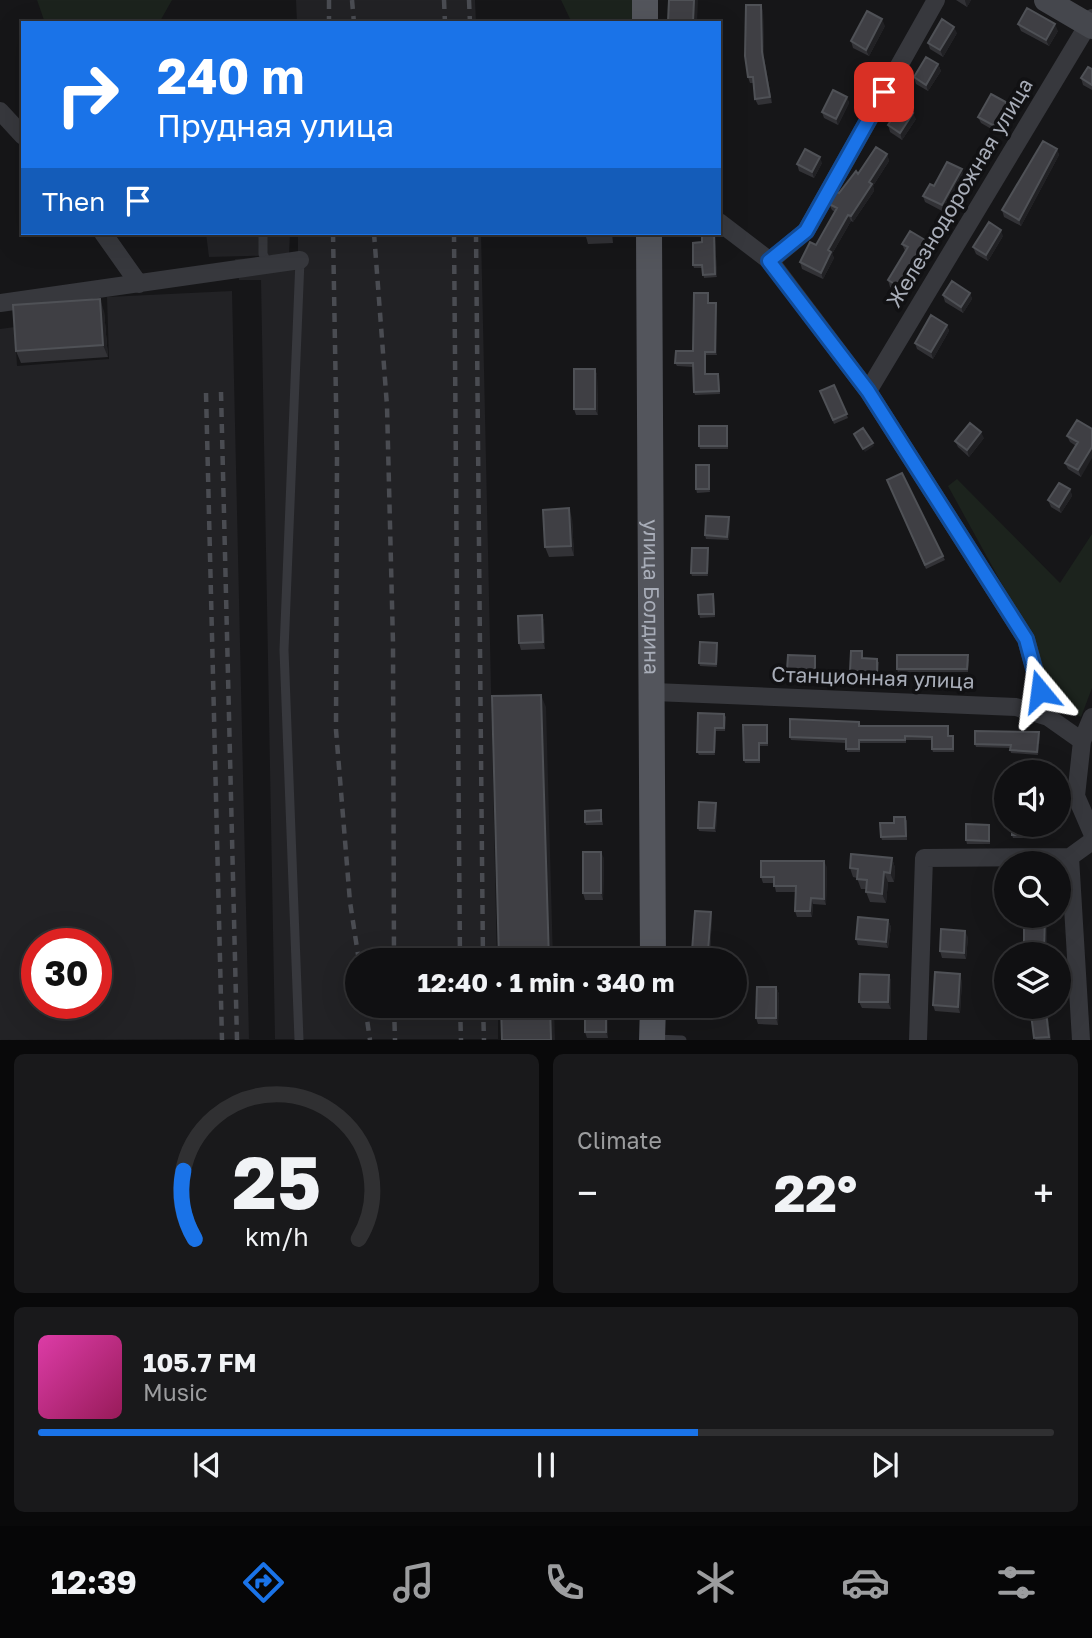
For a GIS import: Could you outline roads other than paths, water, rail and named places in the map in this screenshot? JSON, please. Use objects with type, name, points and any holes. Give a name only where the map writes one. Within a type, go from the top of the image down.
[{"type":"main road","points":[[645,0],[645,21]]},
{"type":"main road","name":"улица Болдина","points":[[649,235],[654,692],[653,948]]},
{"type":"main road","points":[[652,1039],[653,1018]]},
{"type":"street","points":[[769,261],[806,231],[936,0]]},
{"type":"street","points":[[1046,0],[1091,23]]},
{"type":"street","name":"Железнодорожная улица","points":[[868,391],[1091,23]]},
{"type":"street","points":[[0,111],[21,134]]},
{"type":"street","points":[[721,224],[769,261],[868,391],[1026,639],[1048,717]]},
{"type":"street","points":[[104,235],[139,284]]},
{"type":"street","points":[[0,303],[139,284],[267,262],[300,260]]},
{"type":"street","name":"Станционная улица","points":[[654,692],[1016,707],[1048,717],[1082,741]]},
{"type":"street","points":[[1092,717],[1082,741],[1076,796],[1092,833]]},
{"type":"street","points":[[1071,856],[1092,841]]},
{"type":"street","points":[[918,1040],[924,858],[994,858]]},
{"type":"street","points":[[1071,874],[1081,1040]]},
{"type":"lane","points":[[263,235],[263,254],[267,262]]},
{"type":"lane","points":[[299,1040],[284,650],[300,260]]},
{"type":"lane","points":[[652,1039],[682,1040]]},
{"type":"railway","points":[[329,0],[329,21]]},
{"type":"railway","points":[[352,0],[354,21]]},
{"type":"railway","points":[[444,0],[445,21]]},
{"type":"railway","points":[[469,0],[470,21]]},
{"type":"railway","points":[[333,235],[337,456],[336,730],[350,902],[357,948]]},
{"type":"railway","points":[[374,235],[387,406],[393,643],[394,948]]},
{"type":"railway","points":[[454,235],[460,948]]},
{"type":"railway","points":[[476,235],[483,948]]},
{"type":"railway","points":[[221,392],[237,1040]]},
{"type":"railway","points":[[206,393],[222,1040]]},
{"type":"railway","points":[[367,1018],[370,1040]]},
{"type":"railway","points":[[394,1018],[395,1040]]},
{"type":"railway","points":[[460,1018],[461,1040]]},
{"type":"railway","points":[[483,1018],[484,1040]]}]
